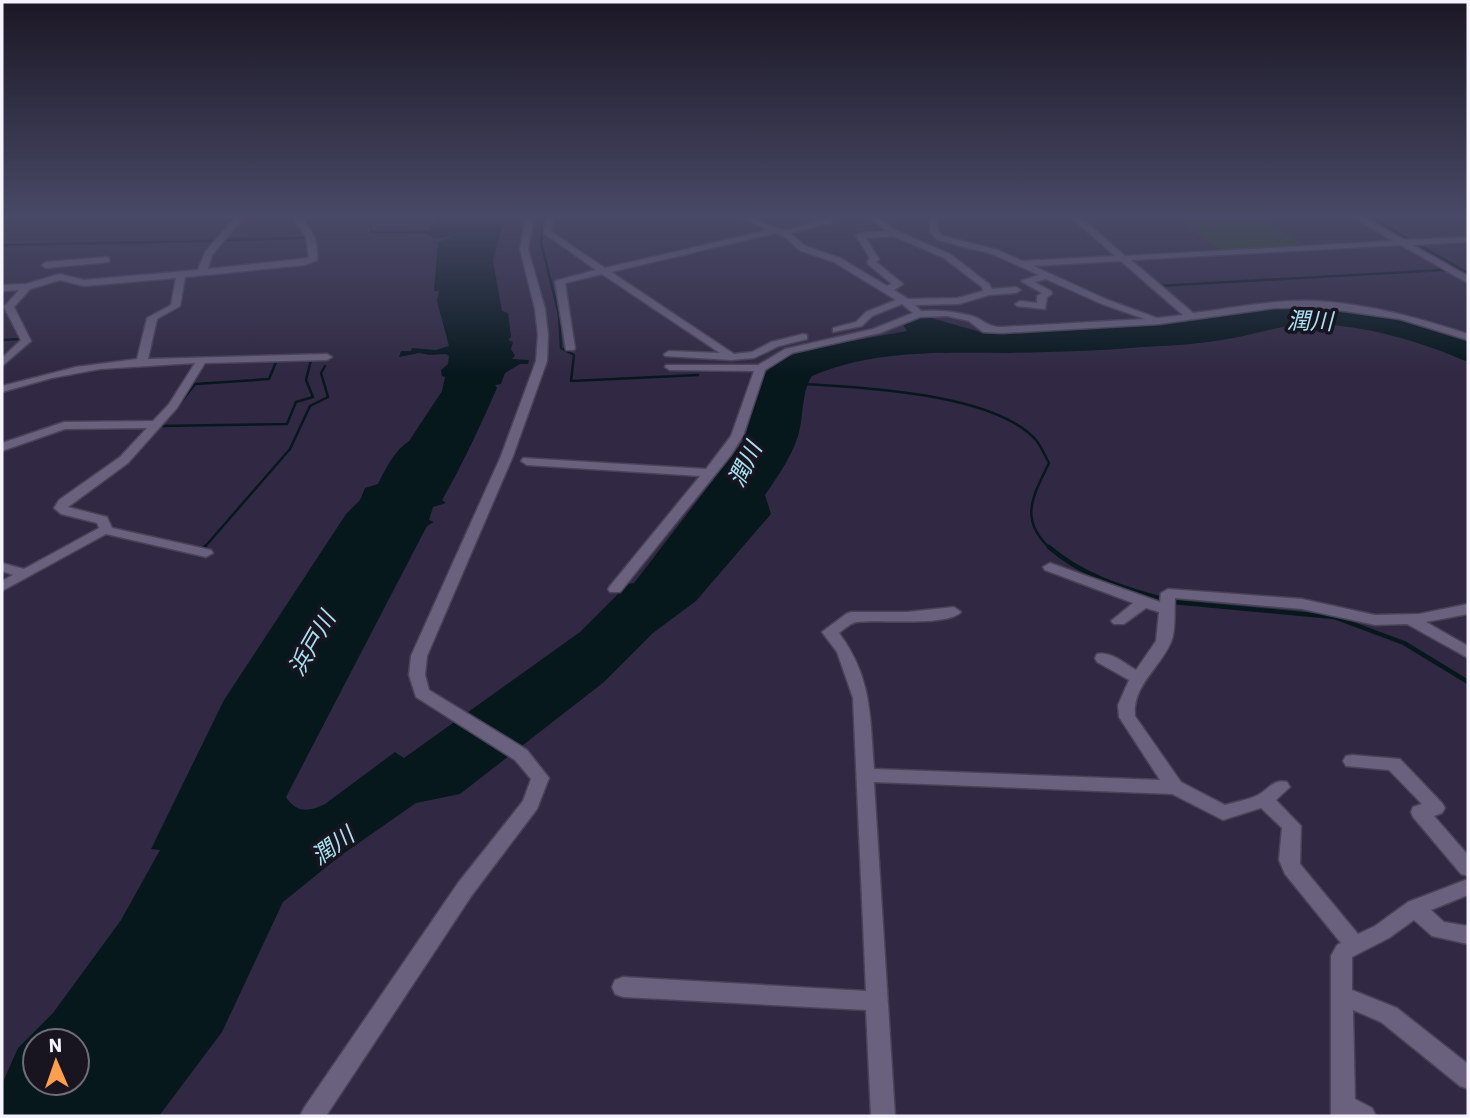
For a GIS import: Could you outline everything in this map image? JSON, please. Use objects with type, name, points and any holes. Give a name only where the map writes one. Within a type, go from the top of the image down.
[{"type":"street","points":[[44,269],[43,272],[84,283],[235,269]]},
{"type":"street","points":[[111,282],[119,269]]},
{"type":"street","points":[[202,273],[203,269]]},
{"type":"street","points":[[312,1116],[465,889],[531,804],[540,778],[521,755],[422,693],[417,675],[419,656],[442,599],[507,456],[533,382],[540,372],[540,318],[530,269]]},
{"type":"street","points":[[601,269],[733,357]]},
{"type":"street","points":[[570,348],[560,281],[612,269]]},
{"type":"street","points":[[851,269],[918,313]]},
{"type":"street","points":[[880,269],[898,284],[886,292]]},
{"type":"street","points":[[964,269],[986,286],[988,292]]},
{"type":"street","points":[[1031,269],[1159,321]]},
{"type":"street","points":[[1136,269],[1193,318]]},
{"type":"street","points":[[1448,269],[1468,280]]},
{"type":"street","points":[[142,361],[152,318],[175,306],[181,276]]},
{"type":"street","points":[[1020,304],[1042,307],[1042,296],[1047,295],[1046,291],[1026,281],[1046,276]]},
{"type":"street","points":[[2,288],[27,287],[60,277]]},
{"type":"street","points":[[2,363],[26,341],[9,307],[27,287]]},
{"type":"street","points":[[669,354],[733,357],[754,355],[775,344],[853,326],[876,310],[905,302],[959,301],[988,292],[1016,290]]},
{"type":"street","points":[[670,367],[760,368],[789,351],[876,331],[918,313],[947,313],[972,318],[987,330],[1002,330],[1159,321],[1274,305],[1316,304],[1401,316],[1468,337]]},
{"type":"street","points":[[2,389],[64,371],[142,361],[327,357]]},
{"type":"street","points":[[104,530],[106,526],[102,520],[61,508],[64,503],[124,460],[158,424],[192,380],[202,360]]},
{"type":"street","points":[[615,589],[725,455],[737,436],[760,368]]},
{"type":"street","points":[[2,447],[64,426],[158,424]]},
{"type":"street","points":[[527,461],[709,473]]},
{"type":"street","points":[[2,587],[104,530],[206,553]]},
{"type":"street","points":[[2,567],[25,574]]},
{"type":"street","points":[[1050,567],[1143,603],[1166,603]]},
{"type":"street","points":[[1175,787],[1127,716],[1126,705],[1138,678],[1164,641],[1168,593],[1317,607],[1375,620],[1411,620],[1468,609]]},
{"type":"street","points":[[1119,621],[1143,603]]},
{"type":"street","points":[[883,1116],[861,698],[844,650],[831,636],[830,630],[851,617],[907,617],[954,612]]},
{"type":"street","points":[[1411,620],[1468,653]]},
{"type":"street","points":[[1103,657],[1138,678]]},
{"type":"street","points":[[1352,761],[1394,764],[1436,808],[1420,812],[1468,868]]},
{"type":"street","points":[[865,775],[1175,787],[1223,813],[1264,800],[1281,787]]},
{"type":"street","points":[[1264,800],[1292,826],[1289,860],[1292,868],[1355,945]]},
{"type":"street","points":[[1364,1116],[1343,1111],[1341,956],[1344,951],[1382,932],[1415,908],[1468,887]]},
{"type":"street","points":[[1415,908],[1439,930],[1468,935]]},
{"type":"street","points":[[623,987],[876,1001]]},
{"type":"street","points":[[1340,995],[1389,1015],[1468,1078]]},
{"type":"water","points":[[436,269],[494,269],[502,311],[508,313],[511,337],[508,340],[513,342],[511,349],[515,356],[512,359],[529,360],[528,364],[520,364],[505,373],[501,384],[495,385],[497,388],[478,431],[442,500],[446,503],[433,507],[429,520],[434,522],[427,526],[286,797],[294,806],[303,810],[325,804],[395,752],[404,758],[580,632],[628,584],[634,583],[744,440],[763,375],[788,356],[807,349],[907,331],[901,321],[927,317],[988,334],[1153,325],[1296,306],[1371,313],[1468,339],[1468,362],[1431,347],[1374,331],[1335,325],[1303,324],[1182,345],[1076,351],[910,354],[860,361],[812,376],[806,389],[795,444],[784,467],[765,495],[771,514],[696,601],[653,633],[604,682],[460,794],[416,803],[340,856],[283,902],[222,1032],[159,1116],[2,1116],[2,1084],[21,1045],[21,1097],[91,1097],[91,1027],[39,1027],[53,1013],[121,920],[160,850],[151,849],[224,700],[346,514],[360,500],[365,488],[378,484],[391,460],[409,441],[442,391],[445,377],[442,376],[441,370],[448,364],[449,356],[419,353],[399,357],[401,351],[411,351],[412,348],[436,350],[449,346],[437,301],[439,291],[434,291]]},
{"type":"waterway","points":[[548,269],[559,315],[561,348],[574,355],[571,381],[698,375]]},
{"type":"waterway","points":[[1158,286],[1458,269]]},
{"type":"waterway","points":[[1461,269],[1468,273]]},
{"type":"waterway","points":[[2,340],[21,339]]},
{"type":"waterway","points":[[159,426],[287,424],[296,402],[313,397],[306,380],[311,360]]},
{"type":"waterway","points":[[178,406],[195,384],[269,379],[276,362]]},
{"type":"waterway","points":[[203,549],[290,449],[310,406],[328,397],[321,373],[325,366]]},
{"type":"waterway","points":[[805,384],[927,396],[991,412],[1016,424],[1036,440],[1049,463],[1034,497],[1032,518],[1035,528],[1050,548]]},
{"type":"waterway","points":[[1050,548],[1088,573],[1162,599]]},
{"type":"waterway","points":[[1173,602],[1334,617],[1404,643],[1468,682]]},
{"type":"water label","name":"潤川","points":[[1310,320]]},
{"type":"water label","name":"潤川","points":[[744,464]]},
{"type":"water label","name":"浜戸川","points":[[311,643]]},
{"type":"water label","name":"潤川","points":[[332,845]]}]
